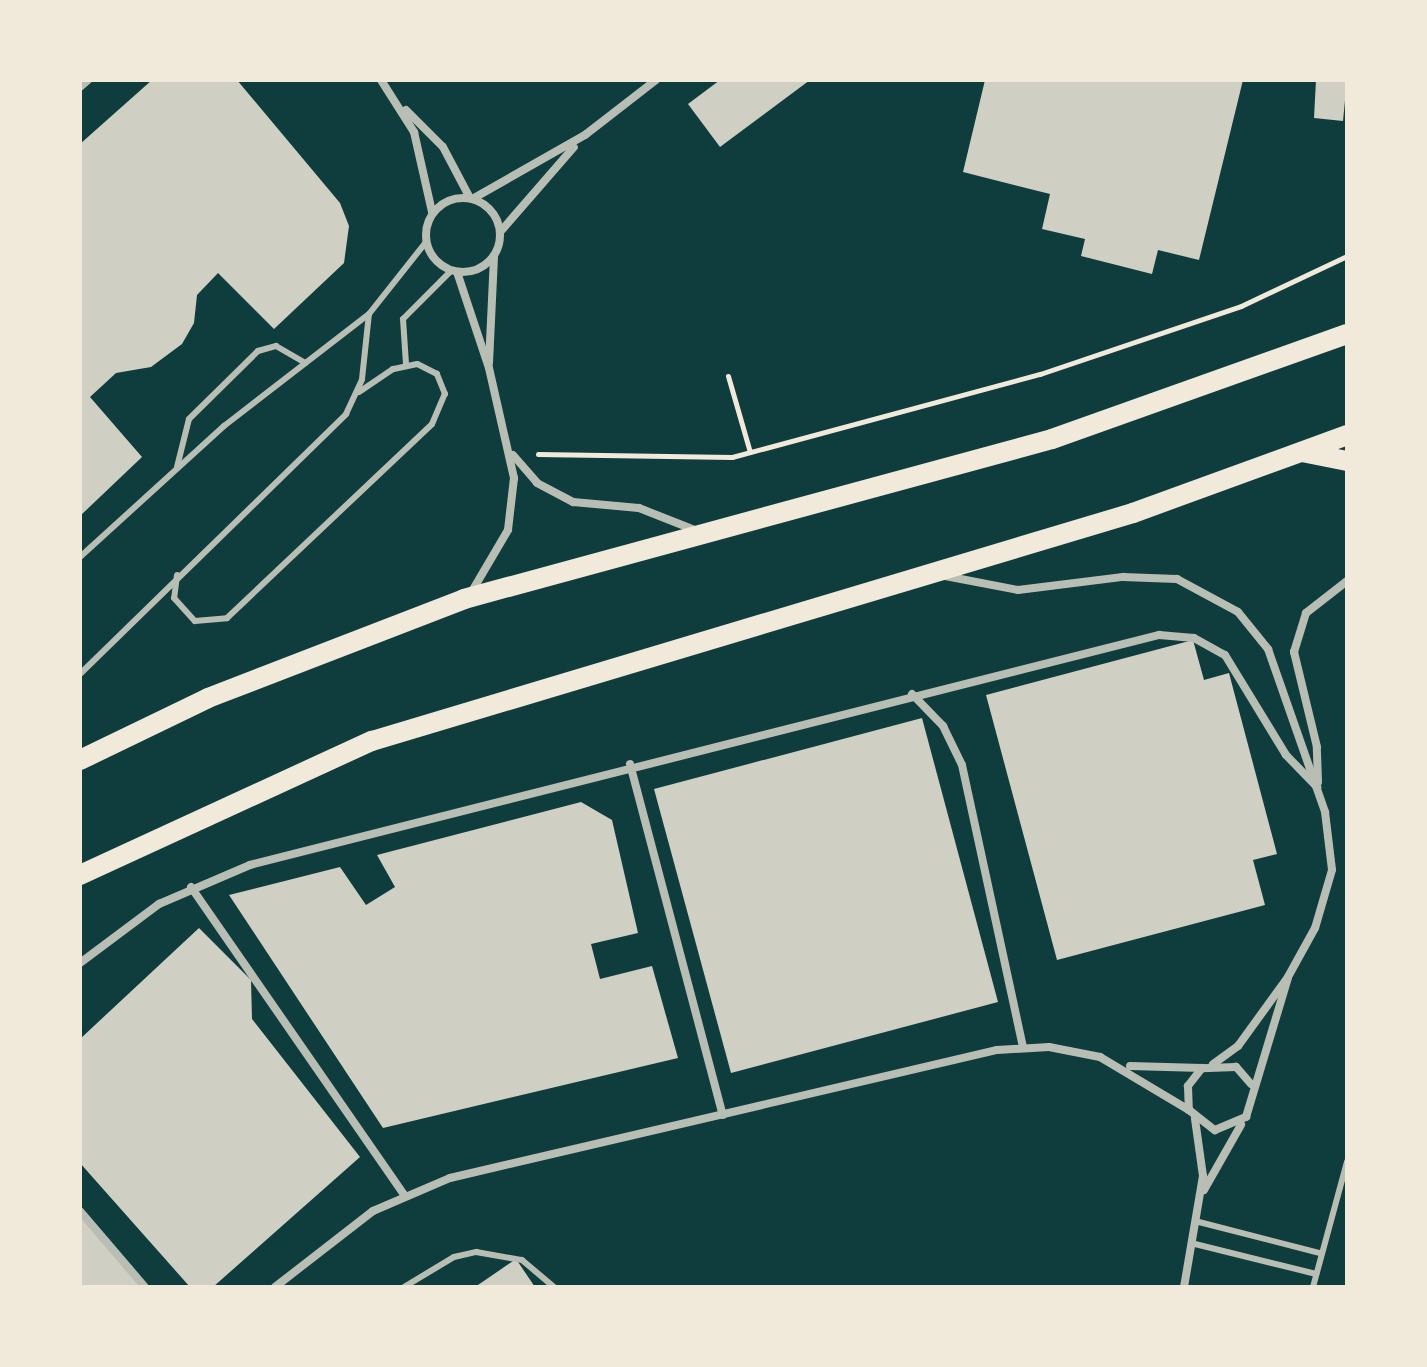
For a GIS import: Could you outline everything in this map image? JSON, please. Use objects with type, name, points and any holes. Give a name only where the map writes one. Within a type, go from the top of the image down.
[{"type":"main road","points":[[80,760],[236,687],[464,599],[699,532],[1082,430],[1347,334]]},
{"type":"main road","points":[[80,875],[372,741],[1133,513],[1347,435]]},
{"type":"main road","points":[[1302,452],[1347,461]]},
{"type":"street","points":[[80,87],[88,80]]},
{"type":"street","points":[[381,80],[402,107],[443,147],[472,198],[492,211],[501,231]]},
{"type":"street","points":[[432,212],[472,198],[585,135],[656,80]]},
{"type":"street","points":[[402,107],[424,158],[432,212],[426,242],[454,271],[489,368],[513,454],[508,530],[464,599]]},
{"type":"street","points":[[489,368],[494,255],[501,231],[585,135]]},
{"type":"street","points":[[454,271],[482,267],[494,255]]},
{"type":"street","points":[[513,454],[537,483],[573,502],[639,508],[699,532]]},
{"type":"street","points":[[275,1287],[344,1229],[404,1195],[450,1178],[1023,1047],[1075,1051],[1125,1066],[1202,1068],[1238,1046],[1288,977],[1315,928],[1332,870],[1317,787],[1268,649],[1218,598],[1150,576],[1018,590],[932,572]]},
{"type":"street","points":[[1317,787],[1317,747],[1294,652],[1306,613],[1347,581]]},
{"type":"street","points":[[80,963],[129,923],[191,887],[630,764],[1159,635],[1194,638],[1238,667],[1286,755],[1317,787]]},
{"type":"street","points":[[912,694],[943,726],[962,765],[1023,1047]]},
{"type":"street","points":[[630,764],[723,1115]]},
{"type":"street","points":[[191,887],[404,1195]]},
{"type":"street","points":[[1184,1287],[1201,1198],[1246,1117],[1251,1084],[1288,977]]},
{"type":"street","points":[[1213,1064],[1236,1067],[1251,1084]]},
{"type":"street","points":[[1125,1066],[1189,1110],[1195,1119],[1201,1198]]},
{"type":"street","points":[[1189,1110],[1188,1086],[1202,1068]]},
{"type":"street","points":[[1195,1119],[1227,1130],[1246,1117]]},
{"type":"street","points":[[80,1211],[145,1287]]},
{"type":"lane","points":[[80,557],[177,467],[369,314],[426,242]]},
{"type":"lane","points":[[406,364],[403,319],[454,271]]},
{"type":"lane","points":[[359,392],[369,314]]},
{"type":"lane","points":[[177,467],[189,419],[258,351],[276,346],[305,363]]},
{"type":"lane","points":[[80,674],[177,575],[337,424],[359,392],[406,364],[437,374],[445,394],[440,415],[227,618],[195,621],[174,598],[177,575]]},
{"type":"lane","points":[[1313,1287],[1347,1162]]},
{"type":"lane","points":[[1195,1221],[1320,1253]]},
{"type":"lane","points":[[1191,1243],[1316,1274]]},
{"type":"lane","points":[[404,1287],[454,1257],[476,1252],[522,1260],[554,1287]]},
{"type":"path","points":[[513,454],[698,461],[750,452],[1040,374],[1241,306],[1347,256]]},
{"type":"path","points":[[728,376],[750,452]]},
{"type":"building","points":[[152,80],[237,80],[340,203],[349,226],[344,263],[274,329],[218,273],[197,295],[194,323],[182,344],[151,367],[116,373],[90,397],[142,457],[80,516],[80,144]]},
{"type":"building","points":[[720,80],[810,80],[720,147],[688,104]]},
{"type":"building","points":[[985,80],[1243,80],[1199,260],[1158,250],[1152,274],[1081,256],[1085,239],[1042,229],[1050,194],[963,172]]},
{"type":"building","points":[[1316,80],[1347,80],[1343,121],[1314,118]]},
{"type":"building","points":[[1193,640],[1204,680],[1229,673],[1277,854],[1253,860],[1265,905],[1057,960],[986,695]]},
{"type":"building","points":[[922,718],[998,1002],[731,1073],[654,789]]},
{"type":"building","points":[[581,802],[612,820],[638,933],[591,944],[600,979],[652,966],[678,1058],[383,1128],[229,895],[340,867],[366,905],[395,887],[377,855]]},
{"type":"building","points":[[199,928],[251,980],[252,1019],[360,1157],[213,1287],[190,1287],[80,1163],[80,1039]]},
{"type":"building","points":[[80,1214],[143,1287],[80,1287]]},
{"type":"building","points":[[516,1259],[535,1287],[475,1287]]}]
